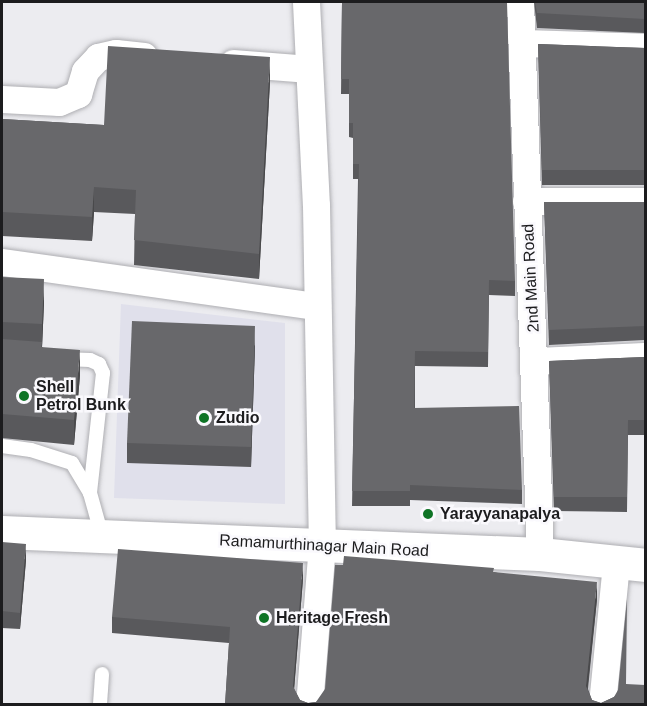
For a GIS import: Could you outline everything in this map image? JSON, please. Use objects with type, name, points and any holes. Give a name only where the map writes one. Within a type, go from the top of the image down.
[{"type":"main road","name":"Ramamurthinagar Main Road","points":[[2,532],[540,554],[631,564]]},
{"type":"street","points":[[306,2],[317,306],[322,544],[309,705]]},
{"type":"street","name":"2nd Main Road","points":[[520,2],[526,201],[535,361],[540,554]]},
{"type":"street","points":[[522,44],[645,47]]},
{"type":"street","points":[[2,99],[59,102],[78,94],[85,71],[98,57],[116,53],[175,58]]},
{"type":"street","points":[[211,62],[309,69]]},
{"type":"street","points":[[526,201],[645,201]]},
{"type":"street","points":[[2,262],[317,306]]},
{"type":"street","points":[[535,361],[645,356]]},
{"type":"street","points":[[602,705],[631,564]]},
{"type":"lane","points":[[46,358],[90,360],[99,364],[103,373],[90,493]]},
{"type":"lane","points":[[2,446],[31,450],[72,464],[90,493],[102,536]]},
{"type":"lane","points":[[100,705],[102,674]]},
{"type":"shaded area","points":[[121,304],[285,323],[285,504],[114,498]]},
{"type":"building","points":[[342,2],[507,2],[515,281],[489,280],[488,352],[415,351],[414,408],[519,406],[522,490],[410,485],[410,491],[352,491],[359,164],[353,164],[353,123],[349,123],[349,79],[341,79]]},
{"type":"building","points":[[535,2],[645,2],[645,19],[537,13]]},
{"type":"building","points":[[538,44],[645,48],[645,170],[542,170]]},
{"type":"building","points":[[108,46],[270,57],[259,254],[134,240],[136,190],[94,187],[92,217],[2,212],[2,119],[104,125]]},
{"type":"building","points":[[544,202],[645,202],[645,326],[549,330]]},
{"type":"building","points":[[2,277],[44,279],[42,324],[2,322]]},
{"type":"building","points":[[132,321],[255,326],[251,447],[127,443]]},
{"type":"building","points":[[2,339],[42,342],[41,347],[80,350],[74,420],[2,414]]},
{"type":"building","points":[[645,357],[645,420],[628,420],[627,497],[554,497],[549,361]]},
{"type":"building","points":[[2,542],[26,544],[20,613],[2,611]]},
{"type":"building","points":[[118,549],[303,563],[293,686],[300,700],[308,703],[316,702],[325,689],[335,565],[343,565],[344,556],[494,568],[493,572],[597,582],[586,686],[592,700],[601,703],[614,697],[618,690],[627,599],[626,684],[645,685],[645,705],[225,705],[230,627],[112,617]]},
{"type":"place","name":"Shell Petrol Bunk","points":[[24,396]]},
{"type":"place","name":"Zudio","points":[[204,418]]},
{"type":"place","name":"Yarayyanapalya","points":[[428,514]]},
{"type":"place","name":"Heritage Fresh","points":[[264,618]]}]
